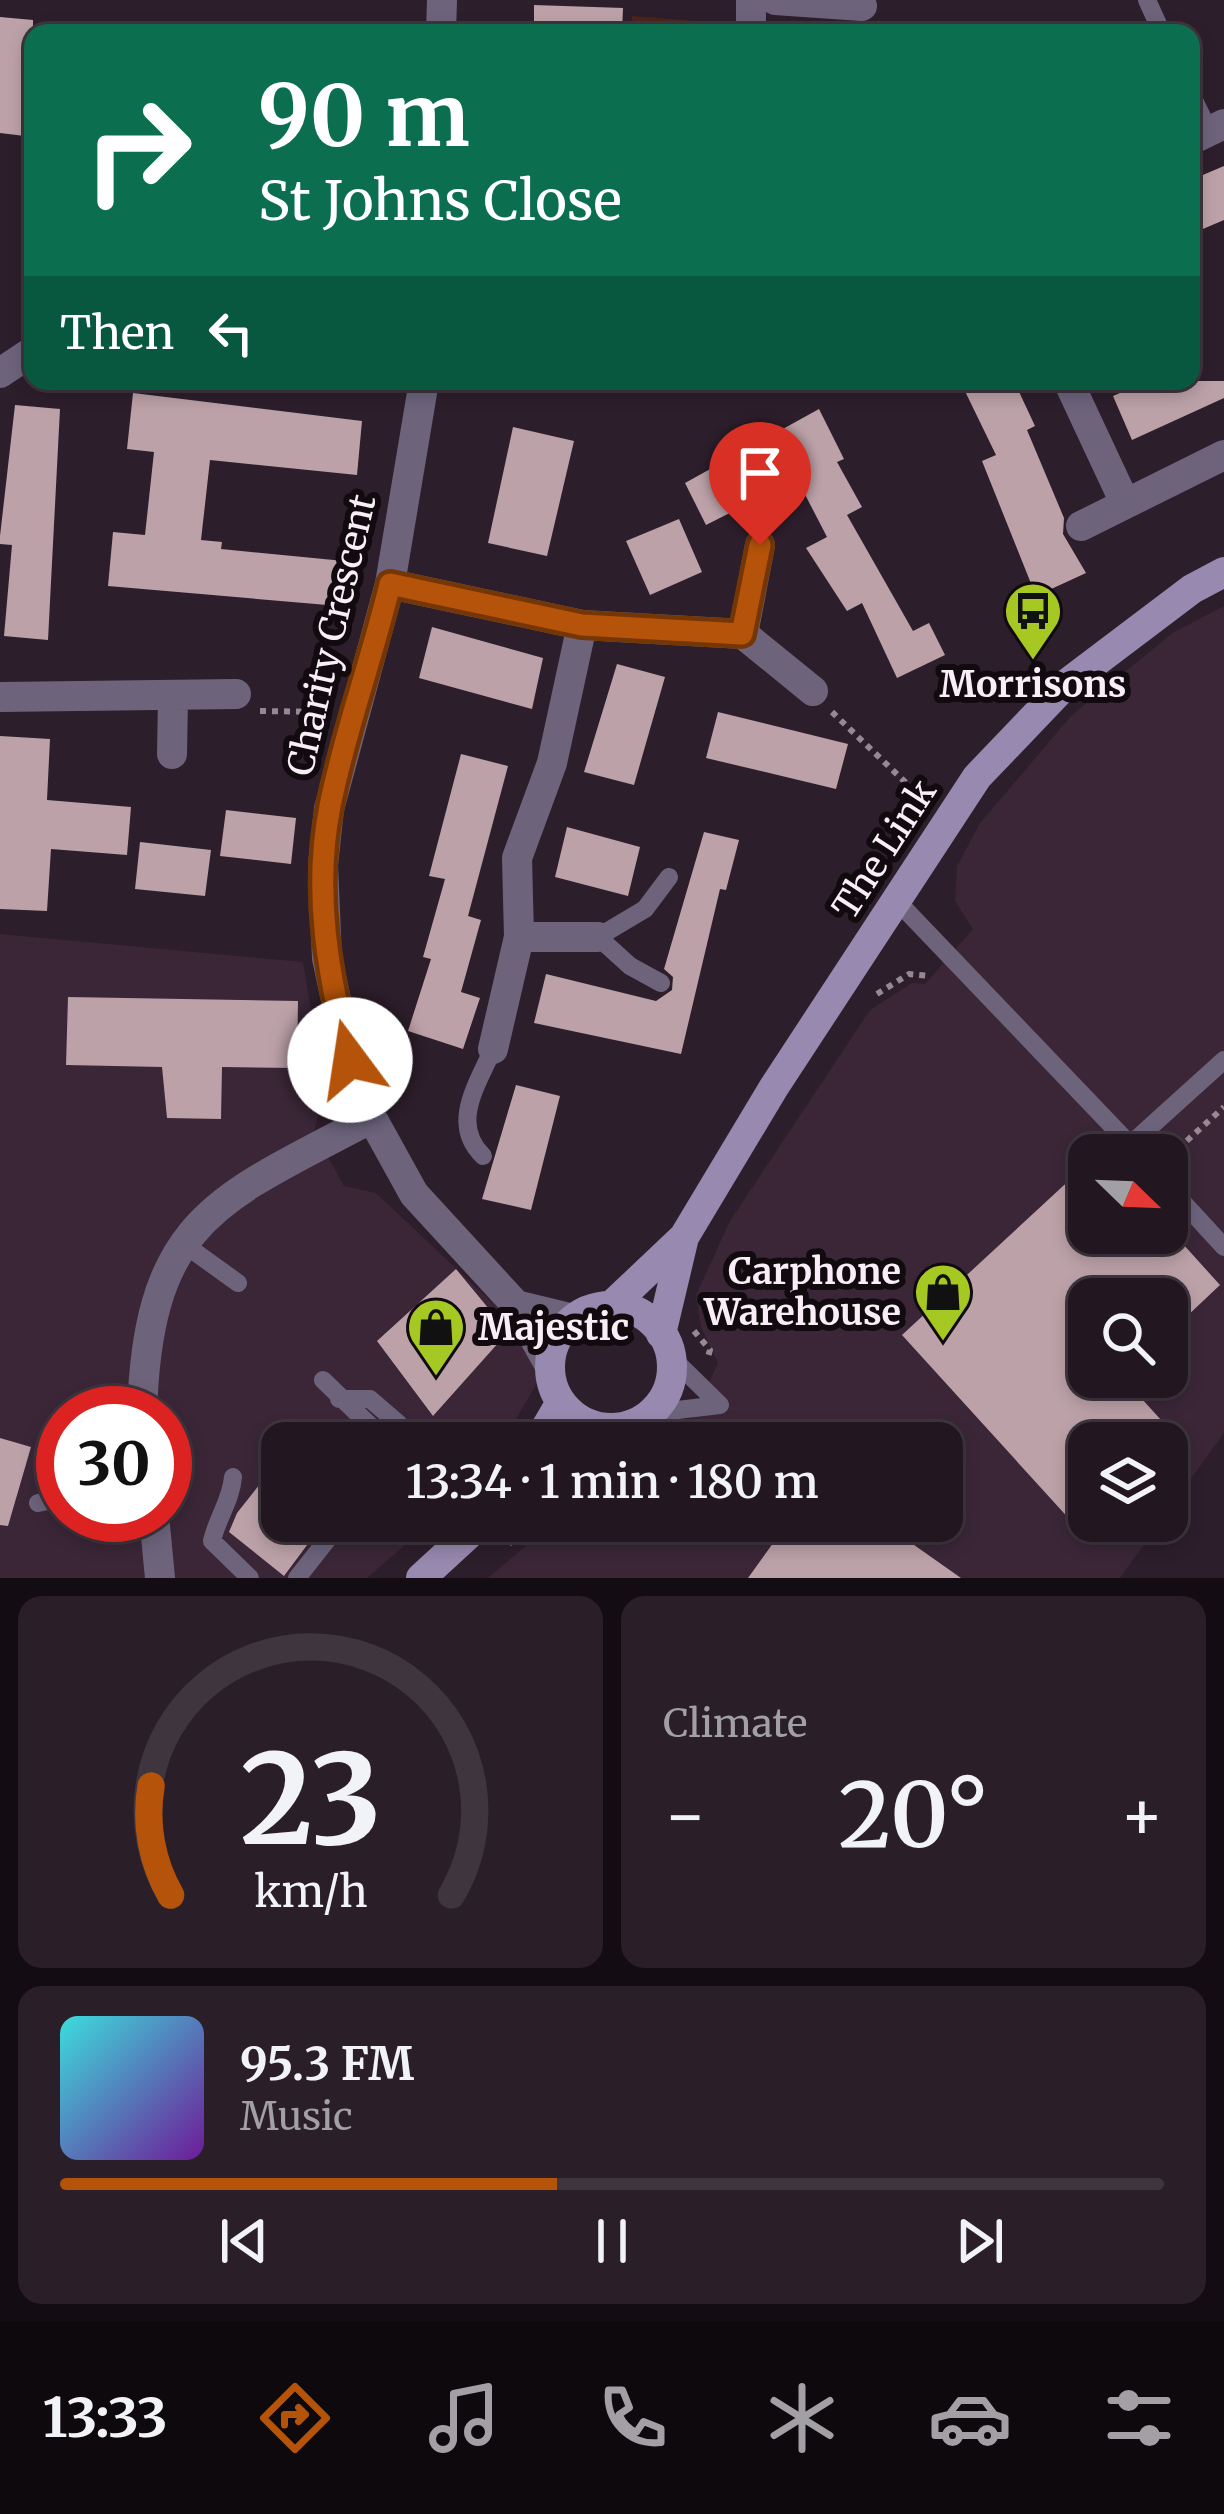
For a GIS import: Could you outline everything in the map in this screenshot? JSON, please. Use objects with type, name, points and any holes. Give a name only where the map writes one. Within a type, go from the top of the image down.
[{"type":"street","points":[[775,0],[862,6]]},
{"type":"street","name":"Charity Crescent","points":[[422,390],[390,584],[329,809],[323,865],[326,938],[350,1060],[372,1118],[414,1194],[517,1305],[550,1366]]},
{"type":"street","points":[[1072,390],[1125,503]]},
{"type":"street","points":[[1081,526],[1224,455]]},
{"type":"street","points":[[742,634],[760,545]]},
{"type":"street","name":"The Link","points":[[574,1319],[610,1306],[684,1237],[774,1087],[977,777],[1065,685],[1192,589],[1224,572]]},
{"type":"street","points":[[390,584],[582,625],[742,634],[813,692]]},
{"type":"street","points":[[493,1049],[519,937],[517,858],[552,763],[582,625]]},
{"type":"street","points":[[0,697],[236,694]]},
{"type":"street","points":[[172,754],[173,698]]},
{"type":"street","points":[[519,937],[598,937]]},
{"type":"street","points":[[145,1386],[153,1304],[206,1211],[240,1187],[372,1118]]},
{"type":"street","name":"The Link","points":[[652,1413],[668,1387],[684,1237]]},
{"type":"street","points":[[517,1305],[574,1319],[559,1336],[550,1366],[561,1402],[582,1422]]},
{"type":"street","points":[[610,1306],[636,1312],[673,1336]]},
{"type":"street","points":[[549,1422],[561,1402]]},
{"type":"street","points":[[635,1422],[652,1413]]},
{"type":"street","points":[[157,1542],[160,1578]]},
{"type":"street","points":[[421,1578],[460,1542]]},
{"type":"lane","points":[[661,983],[630,966],[598,937],[645,909],[670,877]]},
{"type":"lane","points":[[897,901],[1120,1134]]},
{"type":"lane","points":[[483,1156],[469,1142],[465,1120],[493,1049]]},
{"type":"lane","points":[[1151,1134],[1224,1060]]},
{"type":"lane","points":[[1188,1208],[1224,1247]]},
{"type":"lane","points":[[184,1244],[238,1283]]},
{"type":"lane","points":[[652,1413],[720,1405],[673,1336]]},
{"type":"lane","points":[[323,1380],[365,1422]]},
{"type":"lane","points":[[339,1399],[370,1399],[397,1422]]},
{"type":"lane","points":[[233,1477],[231,1498],[216,1521],[212,1541],[250,1578]]},
{"type":"lane","points":[[297,1578],[325,1542]]},
{"type":"path","points":[[813,692],[949,820]]},
{"type":"path","points":[[236,694],[247,711],[353,712]]},
{"type":"path","points":[[864,1012],[878,993],[909,974],[925,973],[945,984]]},
{"type":"path","points":[[1188,1140],[1224,1107]]},
{"type":"path","points":[[673,1336],[710,1350],[699,1380]]},
{"type":"path","points":[[674,1422],[685,1412]]},
{"type":"shaded area","points":[[632,16],[734,24],[632,24]]},
{"type":"shaded area","points":[[1224,606],[1224,1433],[1188,1483],[1188,1422],[1068,1422],[1068,1542],[1146,1542],[1120,1578],[488,1578],[530,1542],[963,1542],[963,1422],[691,1422],[718,1363],[701,1327],[696,1295],[730,1221],[870,1010],[912,983],[925,984],[973,929],[955,901],[957,866],[980,823],[1072,715],[1174,632]]},
{"type":"shaded area","points":[[0,934],[303,962],[324,1090],[314,1132],[344,1186],[376,1193],[534,1342],[537,1383],[514,1422],[261,1422],[261,1542],[409,1542],[367,1578],[0,1578]]},
{"type":"building","points":[[534,5],[623,8],[622,24],[534,24]]},
{"type":"building","points":[[0,17],[33,20],[33,24],[24,24],[24,136],[0,133]]},
{"type":"building","points":[[1224,166],[1224,220],[1200,230],[1200,176]]},
{"type":"building","points":[[1200,381],[1224,381],[1224,398],[1132,440],[1113,396],[1127,390],[1200,390]]},
{"type":"building","points":[[964,390],[1018,390],[1035,426],[1027,430],[1064,518],[1063,534],[1086,573],[1036,596],[982,461],[996,455]]},
{"type":"building","points":[[133,393],[362,421],[357,475],[210,460],[201,540],[222,542],[221,549],[344,561],[339,606],[108,586],[113,532],[145,535],[154,452],[127,449]]},
{"type":"building","points":[[15,405],[60,409],[48,640],[4,636],[12,545],[0,544],[0,536]]},
{"type":"building","points":[[819,409],[844,459],[837,462],[862,507],[847,515],[913,631],[929,623],[945,655],[897,678],[862,603],[847,611],[806,548],[827,537],[797,479],[706,525],[685,483]]},
{"type":"building","points":[[513,427],[574,441],[547,556],[488,543]]},
{"type":"building","points":[[679,519],[702,572],[650,595],[626,541]]},
{"type":"building","points":[[432,627],[543,658],[532,709],[419,678]]},
{"type":"building","points":[[617,664],[665,677],[634,785],[584,772]]},
{"type":"building","points":[[718,712],[848,744],[836,789],[706,758]]},
{"type":"building","points":[[0,736],[50,739],[47,800],[131,807],[127,855],[51,849],[47,911],[0,909]]},
{"type":"building","points":[[461,754],[508,766],[468,916],[481,920],[461,992],[480,998],[463,1049],[408,1031],[431,959],[423,957],[445,879],[429,876]]},
{"type":"building","points":[[226,810],[296,818],[291,864],[220,856]]},
{"type":"building","points":[[567,827],[640,847],[628,896],[555,877]]},
{"type":"building","points":[[704,832],[739,840],[726,890],[720,889],[681,1054],[534,1023],[546,974],[656,1001],[672,990],[673,977],[664,969]]},
{"type":"building","points":[[140,842],[211,850],[205,896],[135,889]]},
{"type":"building","points":[[68,997],[298,1001],[297,1068],[222,1067],[221,1119],[167,1118],[162,1067],[66,1065]]},
{"type":"building","points":[[516,1085],[560,1096],[531,1210],[482,1199]]},
{"type":"building","points":[[1068,1181],[1068,1254],[1188,1254],[1188,1250],[1220,1285],[1188,1315],[1188,1278],[1068,1278],[1068,1398],[1141,1398],[1163,1422],[1068,1422],[1068,1518],[902,1335]]},
{"type":"building","name":"Majestic","points":[[456,1269],[508,1332],[433,1416],[377,1341]]},
{"type":"building","points":[[0,1438],[31,1447],[8,1526],[0,1525]]},
{"type":"building","points":[[261,1483],[261,1542],[309,1542],[284,1576],[229,1532],[237,1513]]},
{"type":"building","points":[[774,1542],[910,1542],[961,1578],[748,1578]]},
{"type":"place","name":"Morrisons","points":[[1033,662]]},
{"type":"place","name":"Carphone Warehouse","points":[[943,1343]]},
{"type":"place","name":"Majestic","points":[[436,1378]]},
{"type":"route","points":[[350,1060],[327,958],[323,865],[329,809],[390,584],[582,625],[742,634],[760,545]]}]
